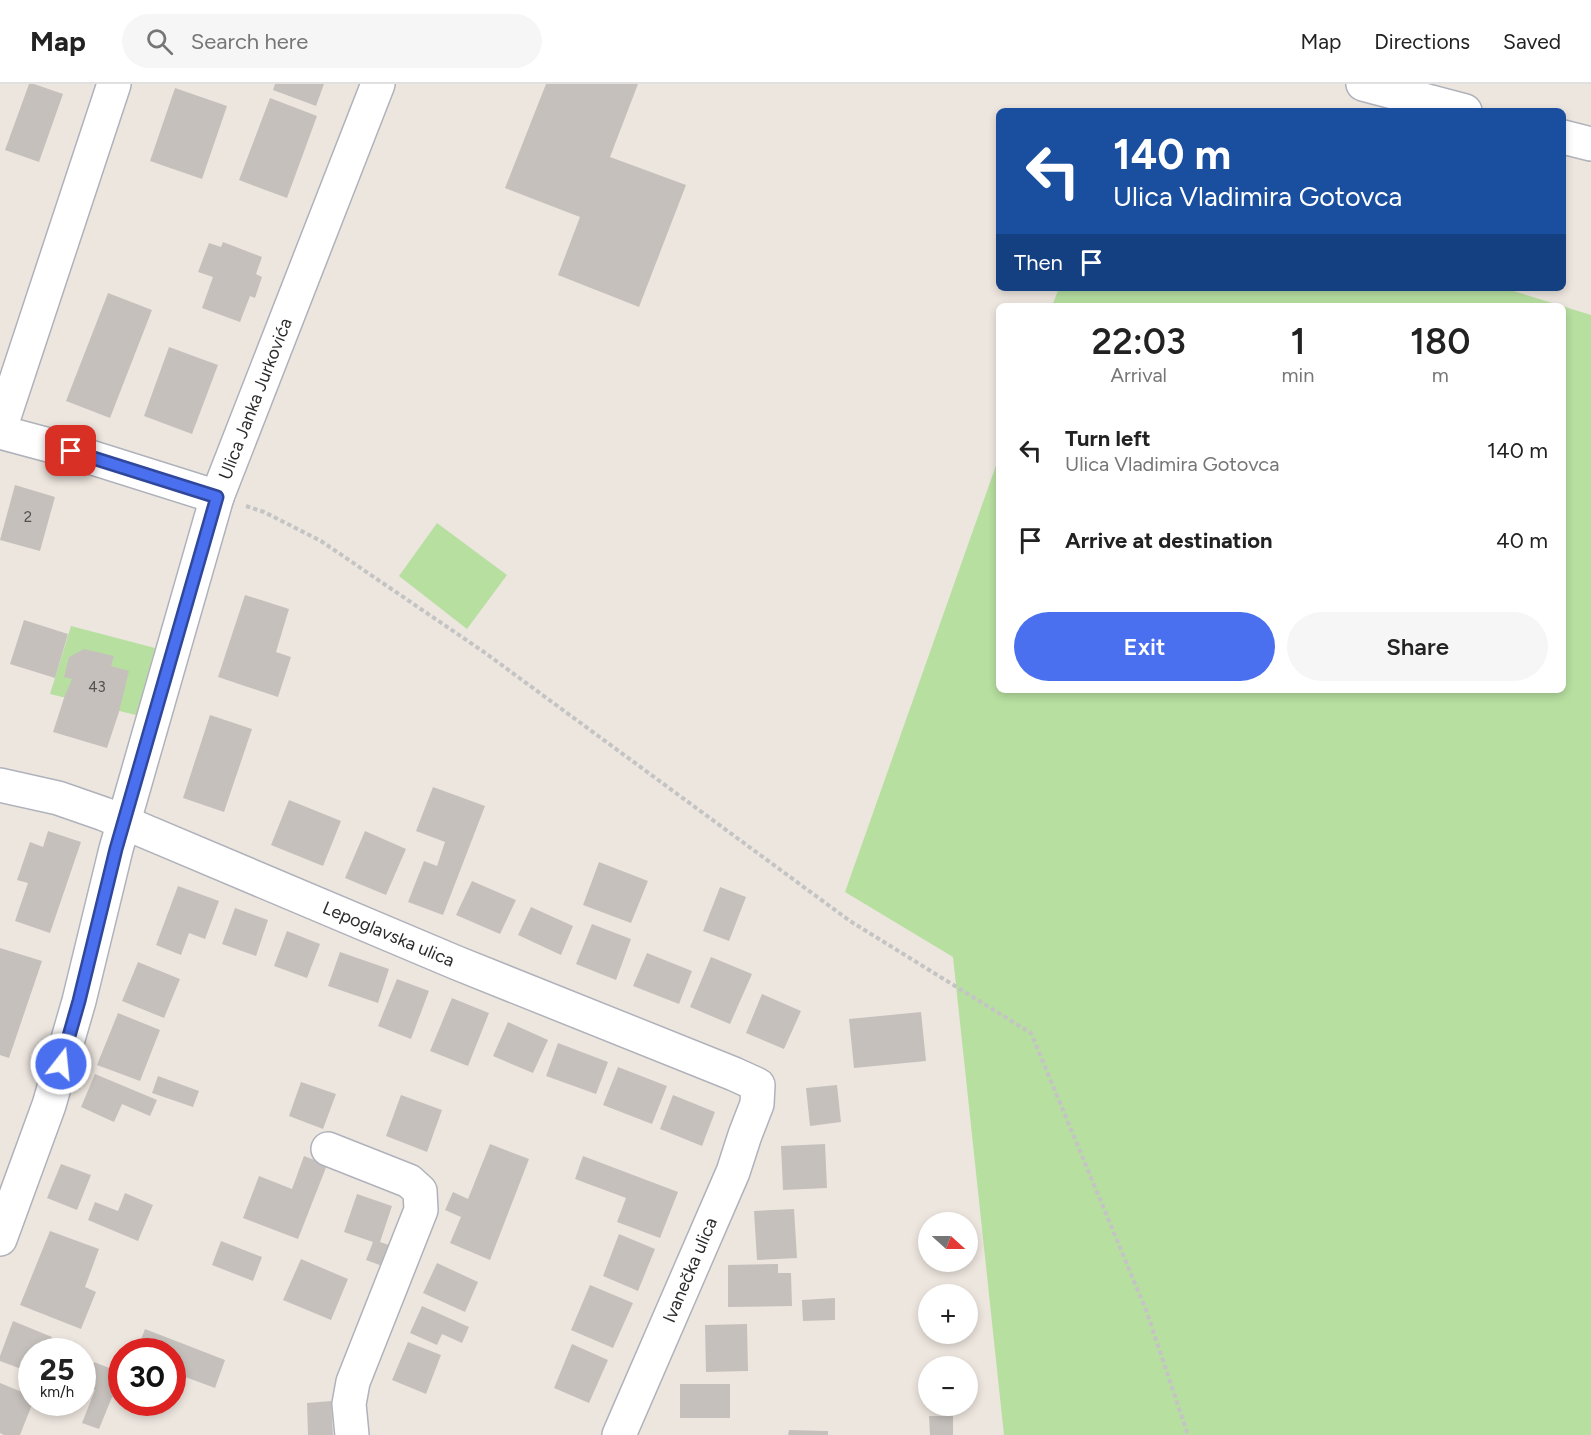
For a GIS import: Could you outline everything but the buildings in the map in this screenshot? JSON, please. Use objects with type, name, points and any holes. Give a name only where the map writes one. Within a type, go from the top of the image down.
[{"type":"street","points":[[114,84],[0,431],[217,497]]},
{"type":"street","name":"Ulica Janka Jurkovića","points":[[1,1236],[50,1105],[124,822],[217,497],[378,84]]},
{"type":"street","points":[[1363,84],[1454,108]]},
{"type":"street","points":[[1566,138],[1591,144]]},
{"type":"street","name":"Lepoglavska ulica","points":[[0,785],[58,798],[104,814],[457,963],[734,1074],[759,1085],[757,1104]]},
{"type":"street","name":"Ivanečka ulica","points":[[619,1435],[733,1173],[757,1104]]},
{"type":"street","points":[[328,1149],[409,1181],[420,1191],[421,1210],[353,1382],[349,1404],[352,1435]]},
{"type":"path","points":[[217,497],[264,512],[321,542],[484,651],[850,921],[1031,1033],[1146,1310],[1188,1435]]},
{"type":"green space","points":[[1058,291],[1514,291],[1552,303],[1053,303]]},
{"type":"green space","points":[[1566,307],[1591,315],[1591,1435],[1004,1435],[953,957],[845,892],[996,465],[996,693],[1566,693]]},
{"type":"green space","points":[[437,523],[507,575],[467,629],[399,576]]},
{"type":"green space","points":[[71,626],[155,648],[136,715],[50,694]]},
{"type":"route","points":[[61,1064],[79,1001],[116,849],[217,497],[71,451]]}]
